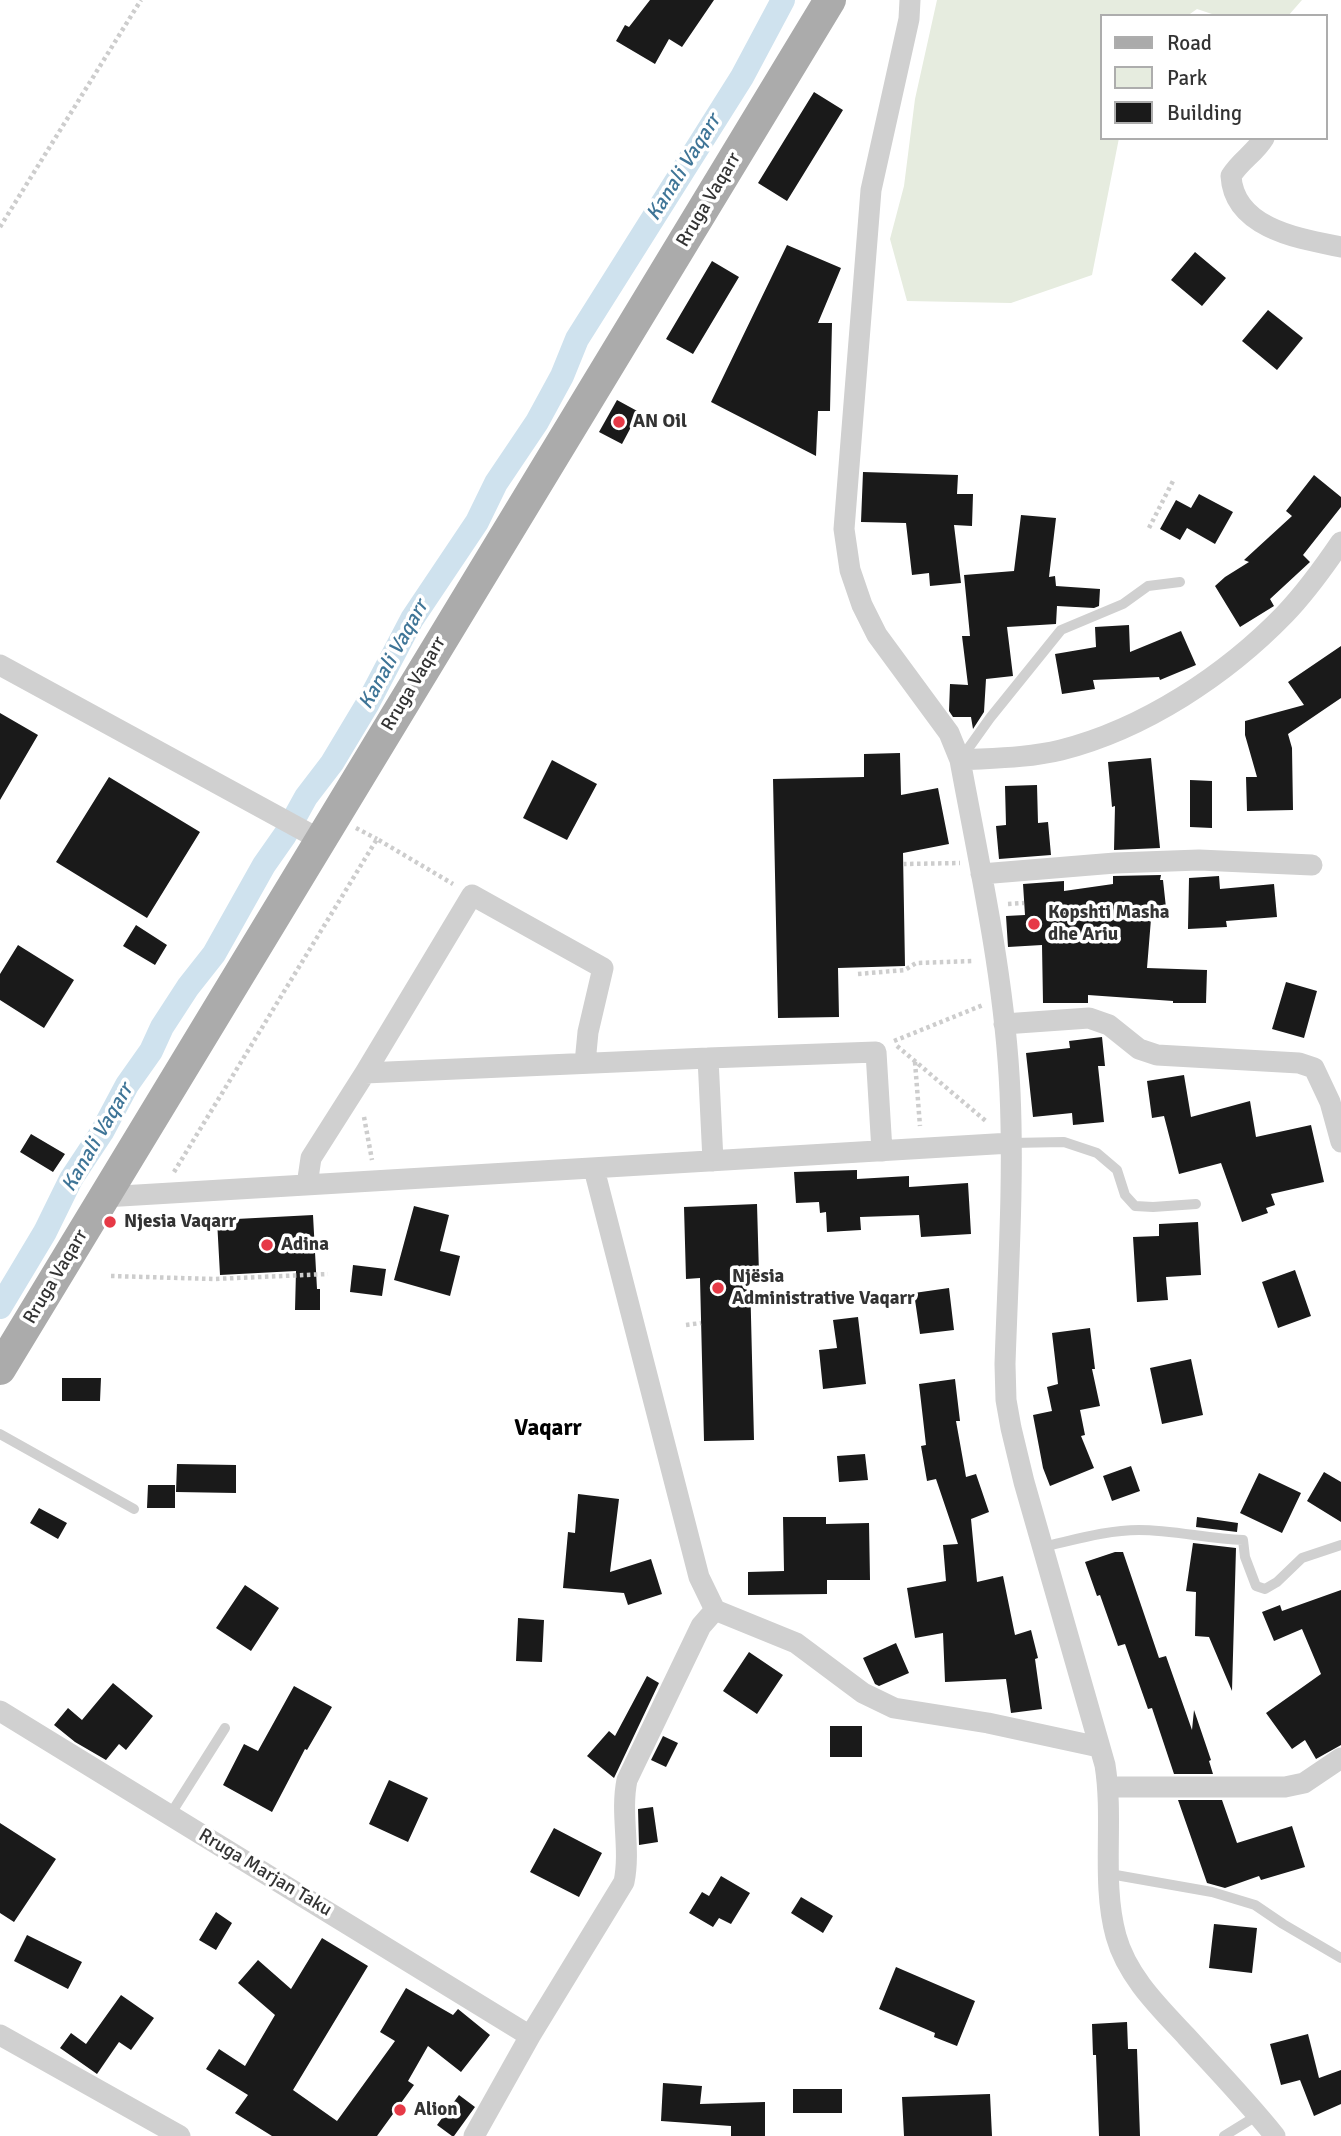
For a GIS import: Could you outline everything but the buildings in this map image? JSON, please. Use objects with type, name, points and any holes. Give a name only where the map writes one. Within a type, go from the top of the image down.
[{"type":"main road","name":"Rruga Vaqarr","points":[[3,1359],[104,1197],[309,834],[830,0]]},
{"type":"street","points":[[910,0],[909,19],[871,190],[844,529],[850,570],[872,625],[948,733],[960,760],[1004,1024],[1011,1143],[1006,1400],[1017,1455],[1108,1787],[1110,1903],[1116,1936],[1128,1966],[1149,1996],[1275,2136]]},
{"type":"street","points":[[1263,140],[1231,176],[1239,202],[1268,228],[1300,239],[1341,247]]},
{"type":"street","points":[[960,760],[1002,758],[1060,750],[1113,732],[1166,708],[1241,654],[1285,614],[1341,542]]},
{"type":"street","points":[[0,665],[309,834]]},
{"type":"street","points":[[981,874],[1115,863],[1199,860],[1312,865]]},
{"type":"street","points":[[307,1185],[311,1158],[472,895],[603,968],[588,1032],[585,1063]]},
{"type":"street","points":[[1004,1024],[1089,1018],[1109,1025],[1139,1049],[1157,1055],[1299,1063],[1314,1068],[1331,1102],[1341,1142]]},
{"type":"street","points":[[362,1078],[585,1063],[876,1052],[882,1151]]},
{"type":"street","points":[[708,1058],[713,1161]]},
{"type":"street","points":[[104,1197],[1011,1143]]},
{"type":"street","points":[[594,1169],[699,1577],[715,1610],[796,1643],[863,1693],[894,1708],[988,1723],[1099,1747]]},
{"type":"street","points":[[474,2136],[530,2036],[624,1882],[627,1867],[624,1794],[628,1780],[701,1626],[715,1610]]},
{"type":"street","name":"Rruga Marjan Taku","points":[[0,1711],[530,2036]]},
{"type":"street","points":[[1108,1787],[1285,1787],[1304,1783],[1341,1758]]},
{"type":"street","points":[[0,2035],[180,2136]]},
{"type":"lane","points":[[960,760],[1061,630],[1123,604],[1147,586],[1180,582]]},
{"type":"lane","points":[[1011,1143],[1064,1142],[1097,1153],[1117,1170],[1125,1195],[1135,1206],[1196,1204]]},
{"type":"lane","points":[[0,1434],[134,1509]]},
{"type":"lane","points":[[1042,1548],[1107,1533],[1138,1530],[1209,1539],[1243,1540],[1245,1557],[1256,1586],[1265,1589],[1278,1582],[1302,1558],[1341,1545]]},
{"type":"lane","points":[[170,1815],[225,1728]]},
{"type":"lane","points":[[1110,1874],[1212,1892],[1255,1905],[1341,1958]]},
{"type":"lane","points":[[1224,2136],[1258,2115]]},
{"type":"path","points":[[0,227],[141,0]]},
{"type":"path","points":[[1149,528],[1173,481]]},
{"type":"path","points":[[358,829],[472,895]]},
{"type":"path","points":[[160,1193],[377,839]]},
{"type":"path","points":[[903,864],[960,863]]},
{"type":"path","points":[[858,974],[905,970],[916,963],[977,961]]},
{"type":"path","points":[[1001,998],[892,1042],[1011,1143]]},
{"type":"path","points":[[915,1062],[921,1148]]},
{"type":"path","points":[[362,1078],[377,1181]]},
{"type":"path","points":[[111,1276],[214,1279],[328,1274]]},
{"type":"path","points":[[686,1325],[701,1323]]},
{"type":"green space","points":[[937,0],[1302,0],[1290,14],[1212,14],[1197,9],[1190,14],[1100,14],[1100,140],[1119,140],[1092,275],[1011,303],[907,301],[890,239],[904,186],[915,99]]},
{"type":"waterway","name":"Kanali Vaqarr","points":[[0,1307],[45,1232],[71,1179],[102,1132],[127,1085],[151,1051],[162,1027],[214,954],[264,865],[285,835],[306,797],[332,763],[368,703],[412,619],[477,522],[496,483],[537,422],[562,376],[577,339],[742,77],[783,0]]},
{"type":"place","name":"AN Oil","points":[[619,422]]},
{"type":"place","name":"Kopshti Masha dhe Ariu","points":[[1034,924]]},
{"type":"place","name":"Njesia Vaqarr","points":[[110,1222]]},
{"type":"place","name":"Adina","points":[[267,1245]]},
{"type":"place","name":"Njësia Administrative Vaqarr","points":[[718,1288]]},
{"type":"place","name":"Alion","points":[[400,2110]]},
{"type":"district","name":"Vaqarr","points":[[548,1429]]}]
